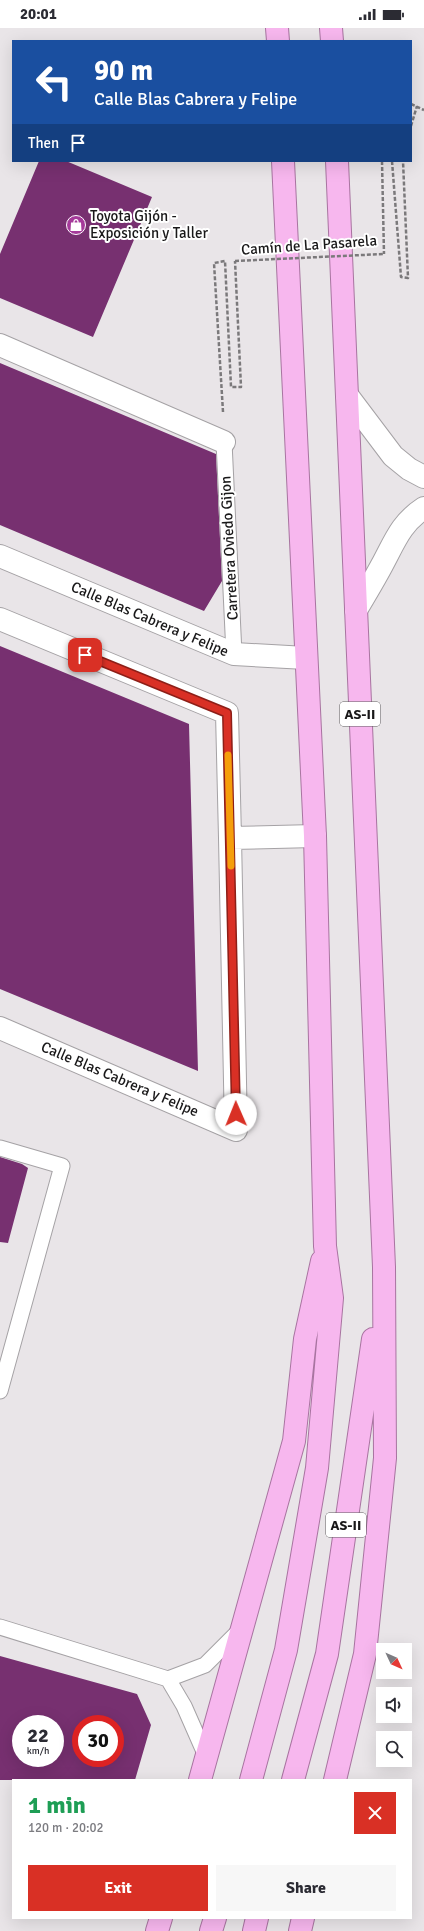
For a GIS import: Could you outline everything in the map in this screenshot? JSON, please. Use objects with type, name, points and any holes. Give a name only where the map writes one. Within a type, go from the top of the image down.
[{"type":"highway","points":[[277,28],[278,40]]},
{"type":"highway","points":[[331,28],[332,40]]},
{"type":"highway","name":"AS-II","points":[[252,1779],[286,1650],[317,1468],[332,1298],[325,1246],[315,836],[283,162]]},
{"type":"highway","name":"AS-II","points":[[294,1779],[327,1654],[384,1267],[337,162]]},
{"type":"highway","points":[[200,1779],[294,1441],[305,1339],[325,1246]]},
{"type":"highway","points":[[335,1779],[365,1654],[385,1458],[384,1267]]},
{"type":"highway","points":[[157,1931],[161,1919]]},
{"type":"highway","points":[[211,1931],[214,1919]]},
{"type":"highway","points":[[254,1931],[257,1919]]},
{"type":"highway","points":[[300,1931],[303,1919]]},
{"type":"street","points":[[0,345],[220,440]]},
{"type":"street","points":[[347,395],[393,456],[409,469],[424,478]]},
{"type":"street","points":[[356,610],[398,534],[413,516],[424,508]]},
{"type":"street","name":"Calle Blas Cabrera y Felipe","points":[[0,556],[234,654],[306,658]]},
{"type":"street","name":"Calle Blas Cabrera y Felipe","points":[[0,619],[227,713],[236,1130],[0,1028]]},
{"type":"street","points":[[230,838],[315,836]]},
{"type":"lane","name":"Carretera Oviedo Gijon","points":[[220,440],[234,654]]},
{"type":"lane","points":[[0,1148],[62,1166],[0,1391]]},
{"type":"lane","points":[[0,1627],[168,1679],[205,1665],[242,1628]]},
{"type":"lane","points":[[168,1679],[184,1706],[206,1756]]},
{"type":"path","points":[[412,104],[424,110]]},
{"type":"path","points":[[412,123],[417,106]]},
{"type":"path","name":"Camín de La Pasarela","points":[[220,440],[223,422],[214,263],[225,261],[231,387],[241,387],[235,261],[384,254],[382,162]]},
{"type":"path","name":"Camín de La Pasarela","points":[[392,162],[401,277],[408,278],[403,162]]},
{"type":"building","name":"Toyota Gijón - Exposición y Taller","points":[[39,162],[68,162],[152,197],[93,337],[0,298],[0,254]]},
{"type":"building","points":[[0,363],[216,454],[222,581],[204,611],[0,525]]},
{"type":"building","points":[[0,646],[189,724],[198,1071],[0,989]]},
{"type":"building","points":[[0,1157],[22,1164],[28,1168],[8,1243],[0,1242]]},
{"type":"building","points":[[0,1656],[137,1694],[151,1725],[135,1779],[0,1780]]},
{"type":"slow traffic","points":[[228,755],[231,866]]},
{"type":"place","name":"Toyota Gijón - Exposición y Taller","points":[[76,225]]},
{"type":"route","points":[[85,655],[227,713],[236,1114]]}]
